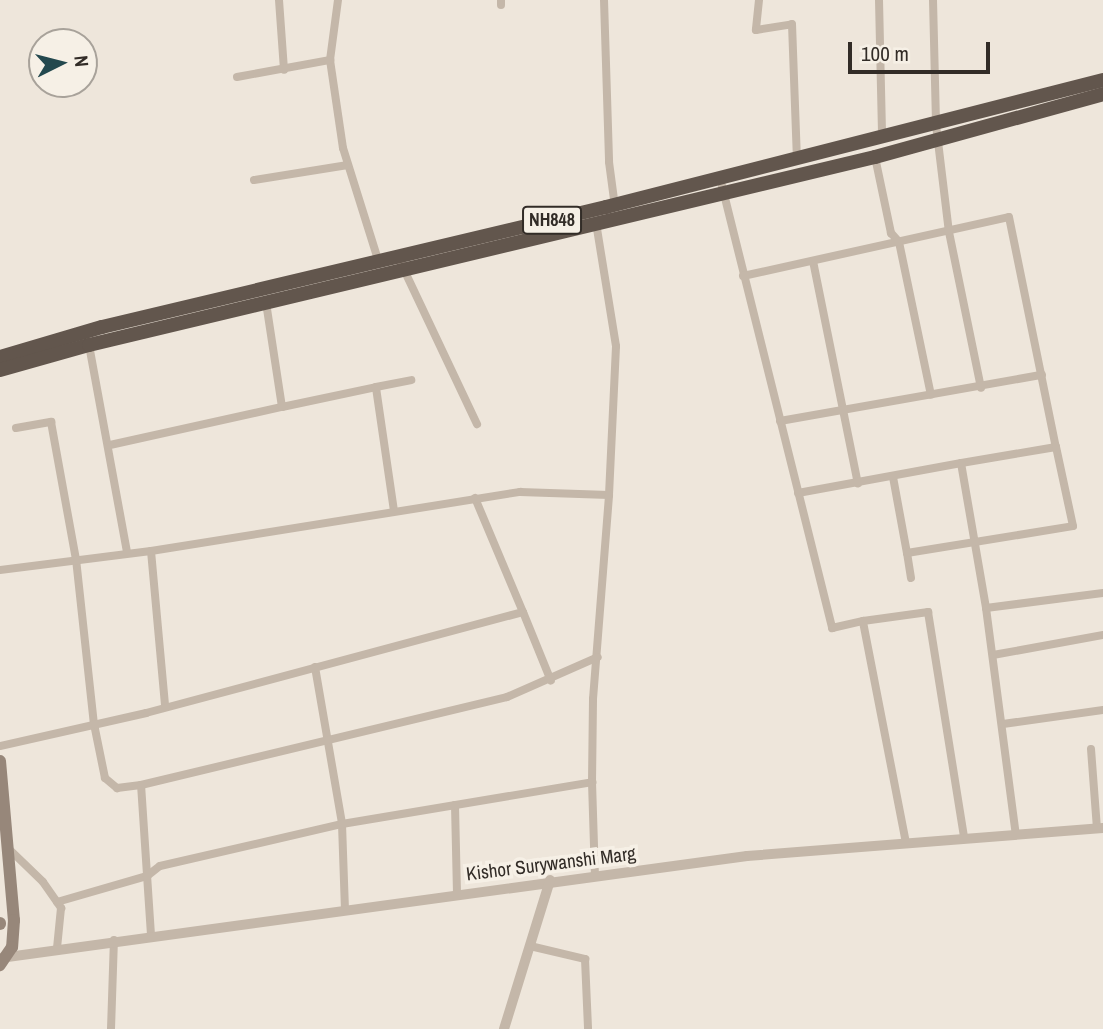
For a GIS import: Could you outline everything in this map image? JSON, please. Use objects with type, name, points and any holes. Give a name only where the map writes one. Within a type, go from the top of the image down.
[{"type":"highway","name":"NH848","points":[[0,370],[40,352],[381,269],[404,271],[876,157],[937,132],[1103,80]]},
{"type":"highway","name":"NH848","points":[[0,357],[89,345],[266,303],[381,269],[398,257],[882,138],[937,132],[1103,94]]},
{"type":"highway","points":[[532,225],[536,240]]},
{"type":"highway","points":[[464,241],[467,256]]},
{"type":"main road","points":[[0,761],[5,844],[14,920],[12,947],[2,961]]},
{"type":"street","points":[[279,0],[284,70]]},
{"type":"street","points":[[338,0],[330,60],[348,165],[381,269]]},
{"type":"street","points":[[604,0],[618,221]]},
{"type":"street","points":[[759,0],[756,30],[792,24],[797,159]]},
{"type":"street","points":[[879,0],[882,138]]},
{"type":"street","points":[[933,0],[937,132],[949,232],[981,388]]},
{"type":"street","points":[[237,77],[330,60]]},
{"type":"street","points":[[876,157],[891,233],[899,242],[931,395]]},
{"type":"street","points":[[254,180],[348,165]]},
{"type":"street","points":[[720,178],[832,628],[928,612],[964,838]]},
{"type":"street","points":[[593,210],[616,346],[610,495],[592,782],[595,875]]},
{"type":"street","points":[[743,276],[1009,217],[1073,526],[907,553]]},
{"type":"street","points":[[398,257],[477,424]]},
{"type":"street","points":[[813,261],[858,484]]},
{"type":"street","points":[[266,303],[282,407]]},
{"type":"street","points":[[89,345],[110,445],[127,553]]},
{"type":"street","points":[[780,421],[981,388],[1042,375]]},
{"type":"street","points":[[110,445],[411,380]]},
{"type":"street","points":[[376,387],[394,511]]},
{"type":"street","points":[[16,428],[51,422],[76,559],[94,724],[105,778],[117,788],[141,785],[507,697],[551,681],[598,657]]},
{"type":"street","points":[[797,493],[1056,447]]},
{"type":"street","points":[[961,463],[976,540],[1017,835]]},
{"type":"street","points":[[893,477],[911,578]]},
{"type":"street","points":[[0,570],[151,551],[520,492],[610,495]]},
{"type":"street","points":[[475,499],[551,681]]},
{"type":"street","points":[[151,551],[164,706]]},
{"type":"street","points":[[986,608],[1103,593]]},
{"type":"street","points":[[0,746],[523,612]]},
{"type":"street","points":[[863,621],[906,843]]},
{"type":"street","points":[[993,655],[1103,635]]},
{"type":"street","points":[[314,667],[342,824],[345,908]]},
{"type":"street","points":[[1003,724],[1103,710]]},
{"type":"street","points":[[1091,749],[1100,828]]},
{"type":"street","points":[[57,902],[147,876],[159,866],[342,824],[592,782]]},
{"type":"street","points":[[141,785],[151,935]]},
{"type":"street","points":[[455,805],[457,893]]},
{"type":"street","name":"Kishor Surywanshi Marg","points":[[2,961],[57,948],[550,880],[906,843],[1100,828]]},
{"type":"street","points":[[5,844],[57,902],[62,927],[57,948]]},
{"type":"street","points":[[504,1029],[550,880]]},
{"type":"street","points":[[111,1029],[114,940]]},
{"type":"street","points":[[530,946],[585,958],[588,1029]]}]
